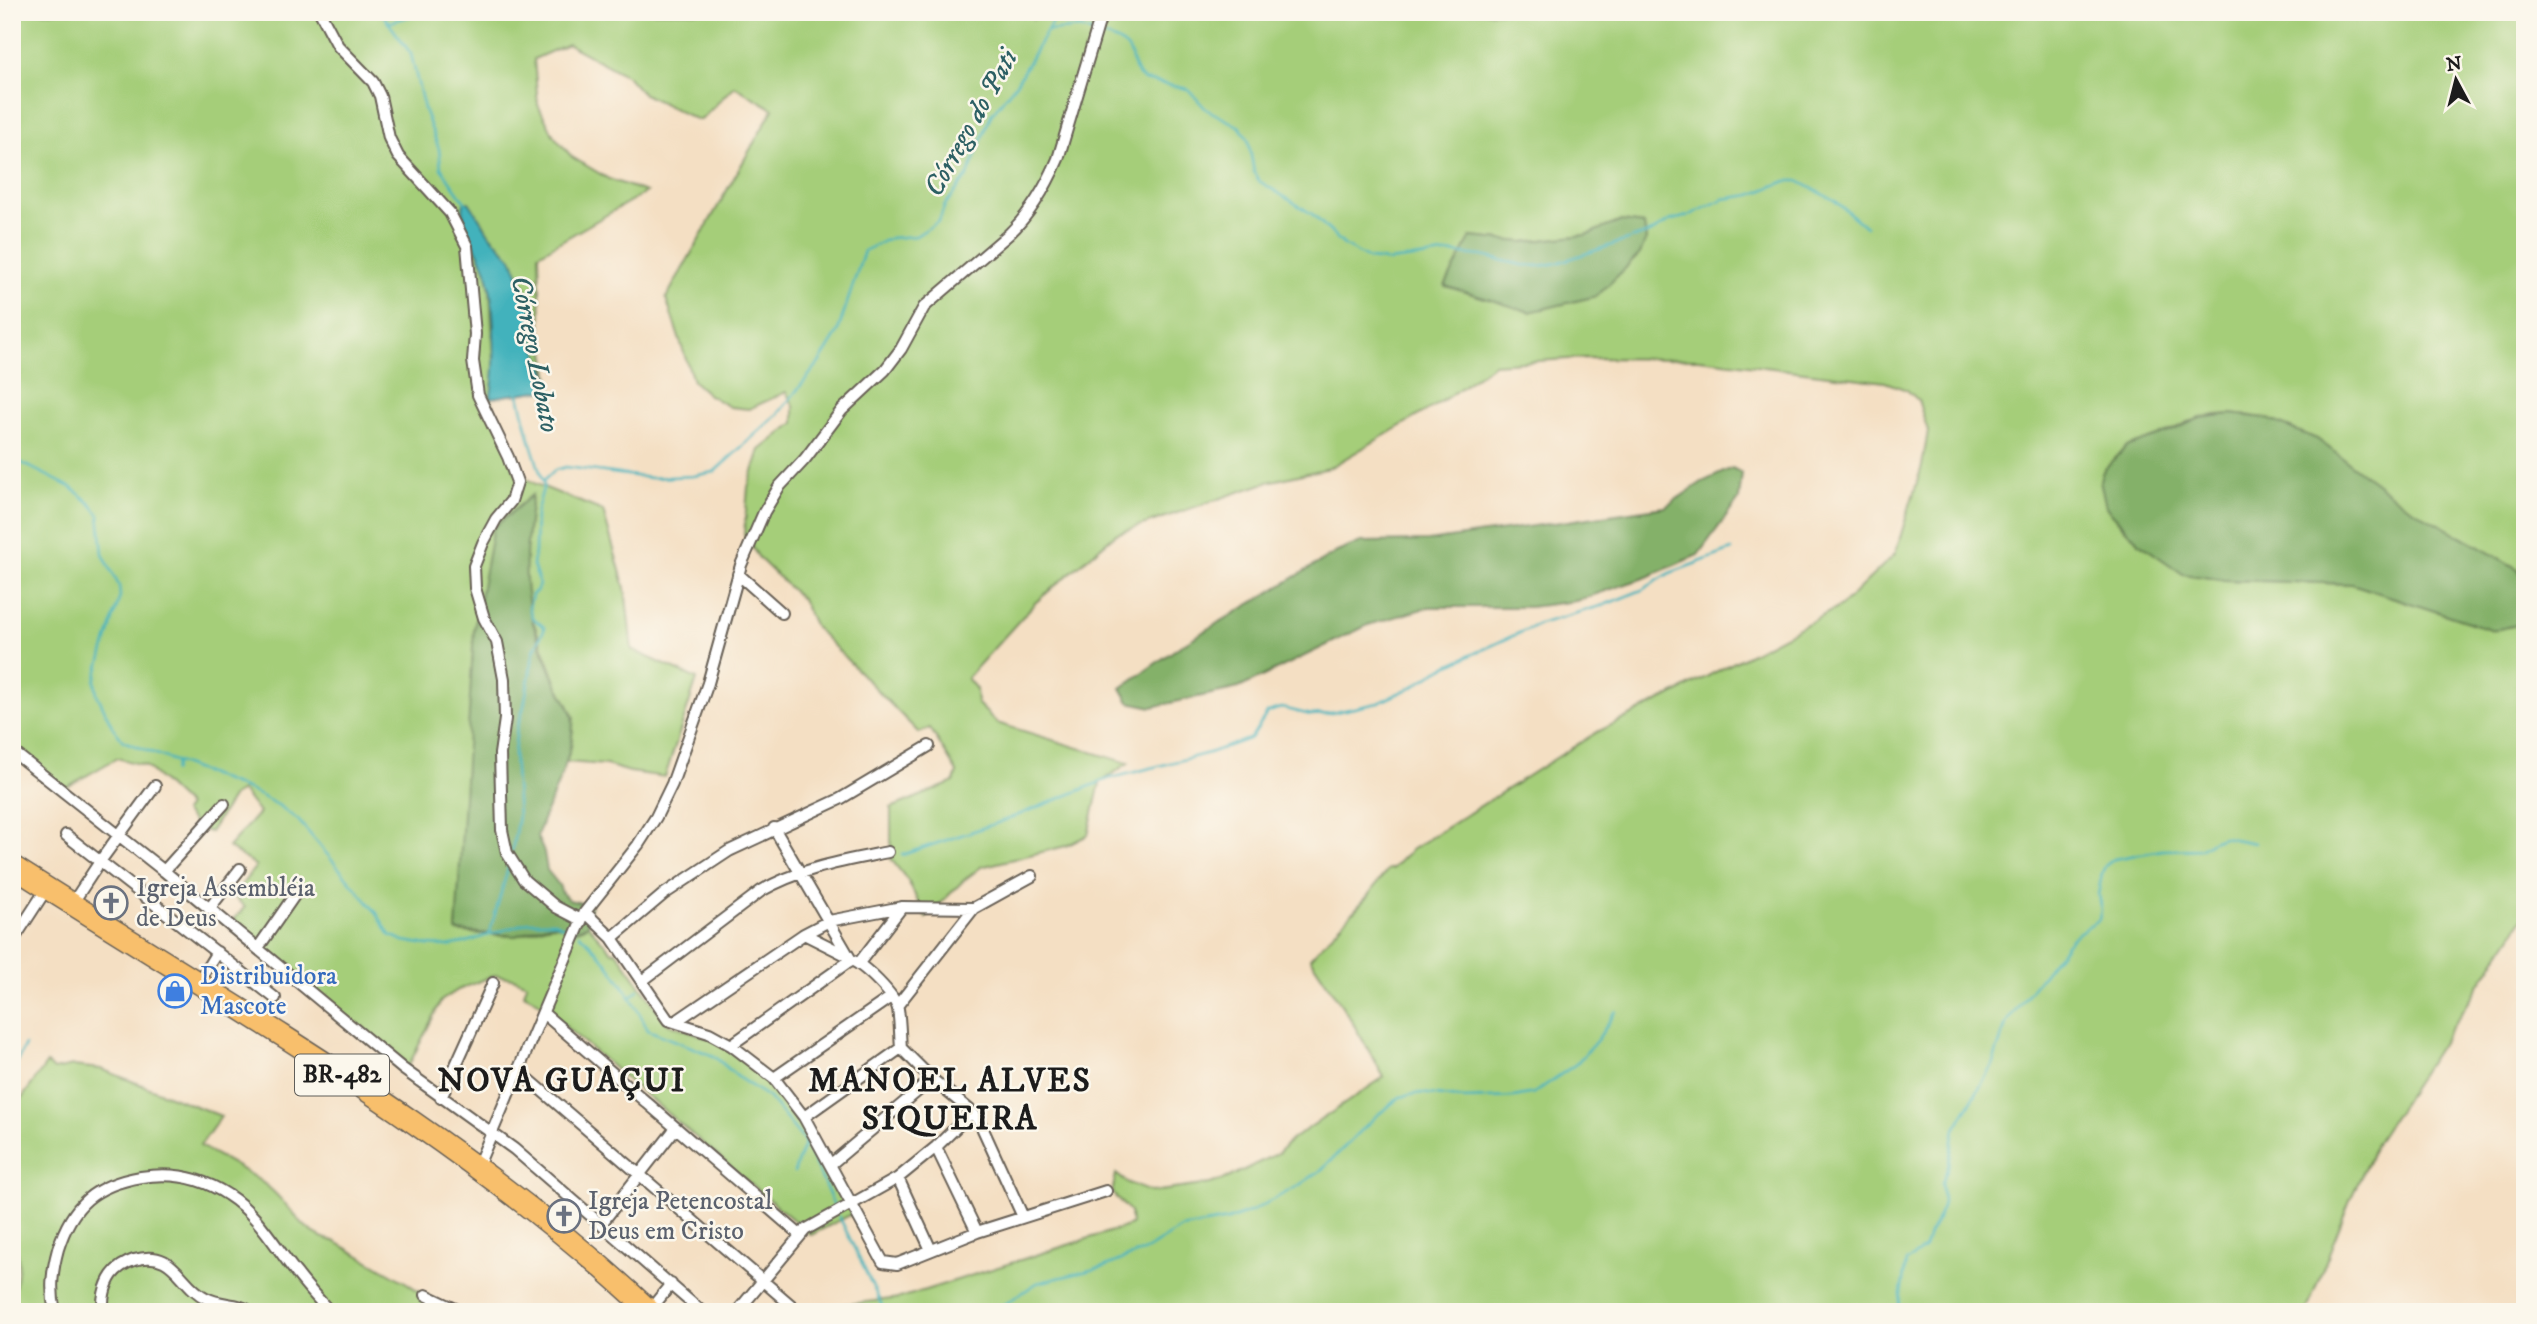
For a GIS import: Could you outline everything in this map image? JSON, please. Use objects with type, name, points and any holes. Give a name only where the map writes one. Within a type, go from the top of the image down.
[{"type":"highway","name":"BR-482","points":[[12,866],[358,1085],[477,1168],[600,1265],[651,1311]]},
{"type":"street","points":[[320,12],[338,46],[373,82],[380,96],[389,138],[398,156],[450,213],[467,246],[475,334],[473,360],[478,395],[517,482],[511,501],[496,519],[482,543],[474,566],[475,588],[484,618],[497,642],[504,679],[505,719],[500,754],[502,830],[506,853],[514,868],[523,880],[579,924],[612,937],[668,1020],[709,1033],[731,1045],[774,1077],[804,1117],[831,1164],[842,1211],[886,1264],[897,1264],[977,1232],[1106,1191]]},
{"type":"street","points":[[477,1168],[579,924],[638,845],[656,817],[672,783],[708,683],[738,574],[753,535],[779,487],[805,459],[842,410],[885,370],[901,349],[924,307],[1009,234],[1035,203],[1058,159],[1102,12]]},
{"type":"street","points":[[738,574],[782,612]]},
{"type":"street","points":[[612,937],[664,894],[729,851],[856,790],[929,746]]},
{"type":"street","points":[[12,751],[164,871],[403,1069],[492,1133],[702,1312]]},
{"type":"street","points":[[72,904],[100,860],[155,786]]},
{"type":"street","points":[[164,871],[224,804]]},
{"type":"street","points":[[774,828],[853,960],[894,1001],[901,1048],[932,1079],[972,1112],[991,1145],[1023,1217]]},
{"type":"street","points":[[66,835],[275,998]]},
{"type":"street","points":[[642,981],[761,891],[800,872],[888,852]]},
{"type":"street","points":[[209,909],[240,869]]},
{"type":"street","points":[[774,1077],[894,1001],[974,908],[1032,876]]},
{"type":"street","points":[[12,942],[47,888]]},
{"type":"street","points":[[258,948],[296,893]]},
{"type":"street","points":[[731,1045],[853,960],[902,907]]},
{"type":"street","points":[[675,1022],[804,934],[829,921],[902,907],[974,908]]},
{"type":"street","points":[[804,934],[853,960]]},
{"type":"street","points":[[198,983],[217,952]]},
{"type":"street","points":[[441,1098],[493,983]]},
{"type":"street","points":[[543,1013],[800,1235]]},
{"type":"street","points":[[804,1117],[901,1048]]},
{"type":"street","points":[[518,1070],[799,1312]]},
{"type":"street","points":[[831,1164],[932,1079]]},
{"type":"street","points":[[737,1312],[800,1235],[898,1178],[936,1147],[972,1112]]},
{"type":"street","points":[[601,1224],[637,1175],[676,1129]]},
{"type":"street","points":[[936,1147],[977,1232]]},
{"type":"street","points":[[55,1312],[51,1284],[53,1266],[65,1227],[74,1212],[90,1196],[106,1186],[162,1173],[210,1184],[230,1196],[265,1231],[299,1277],[330,1312]]},
{"type":"street","points":[[898,1178],[931,1250]]},
{"type":"street","points":[[104,1312],[104,1295],[113,1273],[123,1264],[150,1258],[164,1261],[207,1300],[242,1305],[252,1312]]},
{"type":"street","points":[[651,1311],[671,1284]]},
{"type":"street","points":[[426,1295],[462,1312]]},
{"type":"green space","points":[[12,12],[1033,12],[1033,19],[1045,12],[2525,12],[2525,579],[2518,569],[2405,505],[2266,418],[2215,415],[2188,422],[2169,432],[2116,518],[2125,530],[2224,580],[2352,584],[2493,630],[2517,625],[2525,614],[2525,915],[2377,1142],[2350,1200],[2306,1312],[834,1312],[841,1305],[900,1298],[1131,1225],[1130,1212],[1112,1193],[1116,1174],[1128,1183],[1151,1192],[1210,1184],[1230,1177],[1278,1153],[1291,1140],[1384,1077],[1350,1018],[1310,958],[1366,898],[1388,869],[1392,869],[1411,850],[1597,732],[1841,606],[1895,554],[1922,466],[1928,431],[1918,400],[1907,390],[1885,382],[1699,359],[1583,358],[1494,364],[1438,404],[1329,468],[1268,482],[1116,534],[1035,603],[967,678],[976,689],[977,703],[997,723],[1128,763],[1100,783],[1088,835],[1066,846],[981,867],[926,918],[908,881],[891,859],[891,808],[954,782],[957,772],[930,728],[919,733],[815,627],[803,601],[759,558],[744,535],[748,487],[760,450],[794,423],[794,406],[786,392],[749,409],[730,407],[709,395],[693,381],[666,298],[773,109],[734,86],[701,120],[697,120],[642,93],[627,76],[568,44],[534,59],[538,105],[554,136],[572,157],[609,179],[646,192],[539,254],[541,331],[550,379],[535,345],[530,303],[512,258],[489,235],[481,219],[464,221],[487,273],[490,290],[495,379],[491,398],[515,472],[536,484],[603,511],[625,588],[632,650],[697,679],[665,777],[606,765],[566,762],[571,747],[574,717],[557,684],[527,605],[524,566],[532,496],[493,528],[456,931],[512,936],[552,925],[577,930],[588,925],[612,952],[616,951],[667,1023],[717,1041],[777,1088],[796,1110],[854,1213],[811,1235],[543,1005],[524,994],[527,984],[513,978],[495,975],[458,990],[441,1001],[407,1069],[232,921],[245,907],[233,896],[256,866],[228,847],[259,813],[242,791],[233,796],[210,832],[199,829],[184,812],[188,806],[146,766],[117,758],[65,788],[12,745]],"holes":[[[1622,221],[1643,224],[1646,239],[1567,302],[1543,309],[1471,237],[1523,242],[1585,235]]]},
{"type":"green space","points":[[1622,221],[1644,224],[1646,239],[1640,254],[1597,296],[1530,312],[1445,286],[1471,237],[1523,242],[1585,235]]},
{"type":"green space","points":[[2231,414],[2266,418],[2317,439],[2405,505],[2518,569],[2524,582],[2525,597],[2521,619],[2517,625],[2493,630],[2352,584],[2224,580],[2183,574],[2139,543],[2106,507],[2100,480],[2103,471],[2126,447],[2200,418]]},
{"type":"green space","points":[[1732,468],[1742,473],[1739,499],[1698,555],[1647,577],[1576,601],[1530,607],[1429,607],[1368,625],[1239,688],[1152,707],[1129,702],[1121,688],[1183,644],[1337,552],[1361,542],[1428,541],[1665,507],[1702,482]]},
{"type":"green space","points":[[532,495],[526,567],[528,602],[538,638],[573,717],[572,737],[565,766],[537,837],[544,852],[547,870],[562,893],[569,900],[591,905],[588,925],[577,930],[557,924],[543,926],[516,936],[456,931],[474,629],[493,528]]},
{"type":"green space","points":[[47,1063],[54,1070],[73,1066],[101,1069],[221,1116],[200,1146],[267,1186],[313,1233],[334,1241],[407,1283],[442,1307],[455,1312],[12,1312],[19,1266],[12,1237],[12,1112]]},
{"type":"water","points":[[469,202],[490,235],[512,258],[530,303],[535,345],[552,389],[490,398],[494,354],[492,301],[484,265],[464,221],[464,203]]},
{"type":"waterway","name":"Córrego Lobato","points":[[381,12],[411,54],[424,109],[439,149],[441,168],[467,205]]},
{"type":"waterway","points":[[388,23],[423,12]]},
{"type":"waterway","name":"Córrego do Pati","points":[[544,480],[555,470],[566,467],[650,478],[714,472],[778,414],[819,363],[837,334],[864,251],[890,238],[916,236],[939,221],[945,205],[968,175],[991,115],[1017,82],[1058,12]]},
{"type":"waterway","points":[[1049,31],[1080,28],[1093,33]]},
{"type":"waterway","points":[[1100,35],[1129,50],[1134,67],[1144,80],[1188,89],[1206,109],[1240,127],[1248,139],[1254,172],[1259,181],[1312,214],[1345,246],[1369,259],[1389,261],[1453,253],[1522,265],[1557,263],[1652,232],[1669,221],[1688,216],[1723,199],[1751,195],[1786,181],[1798,181],[1834,200],[1866,227]]},
{"type":"waterway","name":"Córrego do Pati","points":[[512,851],[518,816],[514,754],[517,728],[524,706],[534,650],[545,628],[532,617],[529,608],[532,595],[539,584],[533,565],[536,514],[544,485],[518,391]]},
{"type":"waterway","points":[[12,458],[72,488],[99,514],[103,554],[119,586],[120,596],[95,681],[97,694],[112,726],[123,741],[251,791],[278,805],[298,820],[376,912],[390,935],[404,941],[449,946],[529,922],[554,922],[573,931]]},
{"type":"waterway","points":[[902,855],[1006,820],[1108,779],[1209,753],[1251,738],[1267,713],[1274,710],[1282,708],[1311,715],[1326,714],[1378,703],[1416,685],[1438,670],[1539,624],[1604,605],[1642,590],[1670,573],[1732,550]]},
{"type":"waterway","points":[[174,771],[176,761]]},
{"type":"waterway","points":[[1898,1312],[1906,1262],[1925,1248],[1929,1234],[1940,1215],[1943,1202],[1942,1183],[1949,1163],[1955,1129],[1992,1066],[2007,1021],[2074,936],[2099,919],[2101,910],[2098,895],[2105,866],[2114,859],[2162,850],[2200,849],[2223,837],[2255,843]]},
{"type":"waterway","name":"Córrego do Pati","points":[[489,935],[509,865]]},
{"type":"waterway","points":[[579,934],[618,978],[648,1030],[714,1056],[739,1078],[768,1097],[805,1142],[836,1210]]},
{"type":"waterway","points":[[631,997],[638,990]]},
{"type":"waterway","points":[[983,1312],[1005,1304],[1037,1283],[1104,1267],[1148,1249],[1181,1228],[1228,1220],[1252,1211],[1320,1171],[1375,1117],[1400,1097],[1421,1093],[1465,1099],[1514,1097],[1534,1093],[1576,1064],[1598,1039],[1616,1011]]},
{"type":"waterway","points":[[12,1072],[25,1045]]},
{"type":"waterway","points":[[794,1172],[805,1142]]},
{"type":"waterway","points":[[839,1216],[885,1312]]},
{"type":"place","name":"Igreja Assembléia de Deus","points":[[111,903]]},
{"type":"place","name":"Distribuidora Mascote","points":[[175,991]]},
{"type":"place","name":"Igreja Petencostal Deus em Cristo","points":[[564,1216]]},
{"type":"district","name":"NOVA GUAÇUI","points":[[562,1081]]},
{"type":"district","name":"MANOEL ALVES SIQUEIRA","points":[[950,1100]]}]
